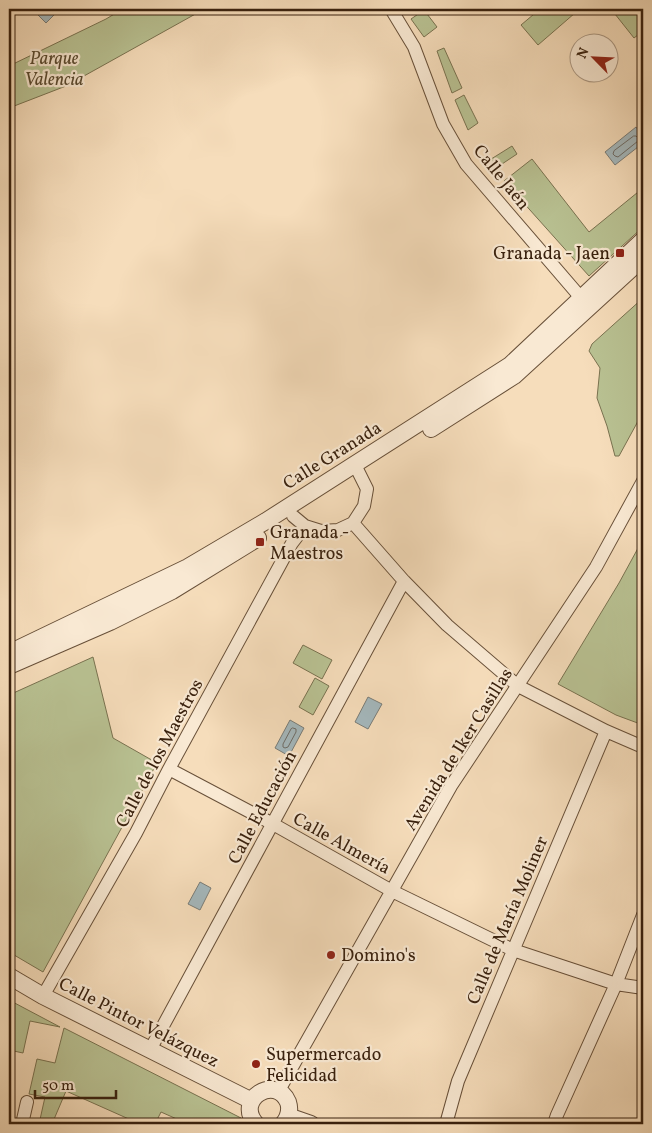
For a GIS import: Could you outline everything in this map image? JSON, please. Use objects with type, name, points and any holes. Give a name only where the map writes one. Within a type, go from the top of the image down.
[{"type":"street","name":"Calle Jaén","points":[[391,9],[414,47],[442,124],[466,164],[582,299]]},
{"type":"street","name":"Calle Granada","points":[[9,655],[110,622],[172,591],[299,521],[358,469],[510,365],[643,240]]},
{"type":"street","name":"Calle Granada","points":[[9,655],[188,567],[514,376],[643,258]]},
{"type":"street","points":[[299,521],[321,531],[338,530],[354,523],[364,506],[367,489],[358,469]]},
{"type":"street","name":"Avenida de Iker Casillas","points":[[278,1092],[450,786],[596,567],[643,481]]},
{"type":"street","name":"Calle de los Maestros","points":[[43,996],[136,833],[292,543],[299,521]]},
{"type":"street","points":[[354,523],[404,581],[446,625],[518,686],[643,747]]},
{"type":"street","name":"Calle Educación","points":[[150,1050],[404,581]]},
{"type":"street","name":"Calle de María Moliner","points":[[446,1124],[458,1081],[606,730]]},
{"type":"street","name":"Calle Almería","points":[[169,769],[273,824],[392,891],[513,950],[616,984],[643,988]]},
{"type":"street","points":[[554,1124],[616,984],[643,915]]},
{"type":"street","name":"Calle Pintor Velázquez","points":[[9,976],[43,996],[252,1101]]},
{"type":"street","points":[[256,1124],[249,1111],[252,1101],[257,1094],[270,1090],[278,1092],[286,1099],[289,1105],[286,1120],[311,1124]]},
{"type":"street","points":[[22,1124],[27,1102]]},
{"type":"green space","name":"Parque Valencia","points":[[121,9],[203,9],[66,86],[9,108],[9,66],[106,19]]},
{"type":"green space","points":[[540,9],[571,9],[575,13],[538,45],[521,25]]},
{"type":"green space","points":[[611,9],[643,9],[643,31],[634,38]]},
{"type":"green space","points":[[424,10],[437,27],[424,37],[411,19]]},
{"type":"green space","points":[[444,48],[462,88],[452,93],[437,51]]},
{"type":"green space","points":[[464,95],[478,123],[468,130],[455,100]]},
{"type":"green space","points":[[512,146],[517,154],[493,170],[488,161]]},
{"type":"green space","points":[[532,159],[589,232],[643,188],[643,227],[589,276],[504,181]]},
{"type":"green space","points":[[643,298],[643,412],[619,456],[615,456],[597,398],[600,368],[589,351],[592,344]]},
{"type":"green space","points":[[643,539],[643,725],[616,715],[558,684],[619,583]]},
{"type":"green space","points":[[303,645],[332,660],[322,679],[293,663]]},
{"type":"green space","points":[[93,657],[113,738],[157,763],[43,972],[9,952],[9,695]]},
{"type":"green space","points":[[315,678],[329,686],[313,715],[299,707]]},
{"type":"green space","points":[[9,1000],[60,1027],[30,1021],[23,1053],[9,1050]]},
{"type":"green space","points":[[64,1028],[241,1118],[246,1124],[188,1124],[161,1112],[155,1124],[140,1124],[66,1091],[52,1124],[39,1124],[45,1097],[29,1094],[37,1059],[55,1063]]},
{"type":"water","points":[[32,9],[60,9],[46,23]]},
{"type":"water","points":[[636,127],[643,137],[643,143],[615,165],[605,152]]},
{"type":"water","points":[[368,697],[382,704],[368,729],[355,722]]},
{"type":"water","points":[[290,720],[304,728],[289,756],[275,748]]},
{"type":"water","points":[[200,882],[211,888],[200,910],[188,904]]},
{"type":"place","name":"Granada - Jaen","points":[[620,253]]},
{"type":"place","name":"Granada - Maestros","points":[[260,542]]},
{"type":"place","name":"Domino's","points":[[331,955]]},
{"type":"place","name":"Supermercado Felicidad","points":[[256,1064]]}]
